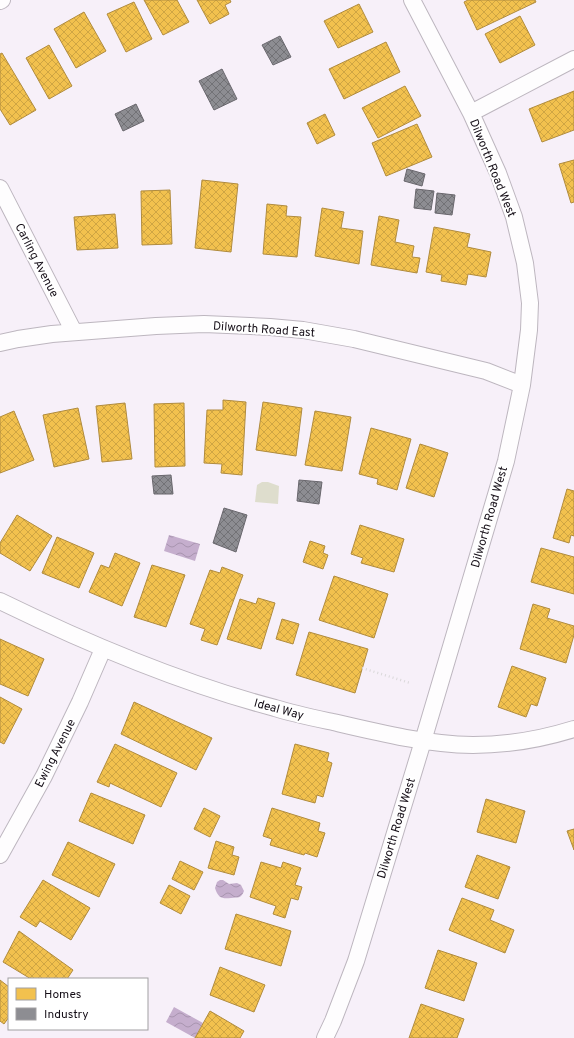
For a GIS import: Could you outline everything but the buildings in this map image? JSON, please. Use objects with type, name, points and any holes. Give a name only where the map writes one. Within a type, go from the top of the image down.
[{"type":"street","name":"Dilworth Road West","points":[[325,1038],[356,961],[506,461],[522,385],[529,330],[530,308],[525,263],[514,217],[504,188],[471,113],[412,0]]},
{"type":"street","points":[[471,113],[574,59]]},
{"type":"street","name":"Carling Avenue","points":[[0,188],[74,332]]},
{"type":"street","name":"Dilworth Road East","points":[[0,344],[18,339],[74,332],[156,326],[204,324],[270,327],[303,330],[354,339],[479,369],[522,385]]},
{"type":"street","name":"Ideal Way","points":[[0,601],[103,649],[195,684],[275,709],[394,736],[423,741],[473,745],[516,742],[574,729]]},
{"type":"street","name":"Ewing Avenue","points":[[0,855],[44,776],[80,702],[103,649]]},
{"type":"path","points":[[362,668],[410,683]]},
{"type":"shaded area","points":[[262,482],[268,482],[279,486],[278,504],[255,502],[257,485]]},
{"type":"water","points":[[169,535],[200,544],[195,561],[164,551]]},
{"type":"water","points":[[223,880],[229,884],[237,883],[241,885],[244,891],[243,894],[237,897],[221,897],[215,888],[217,882]]},
{"type":"water","points":[[174,1007],[203,1023],[195,1038],[166,1022]]}]
